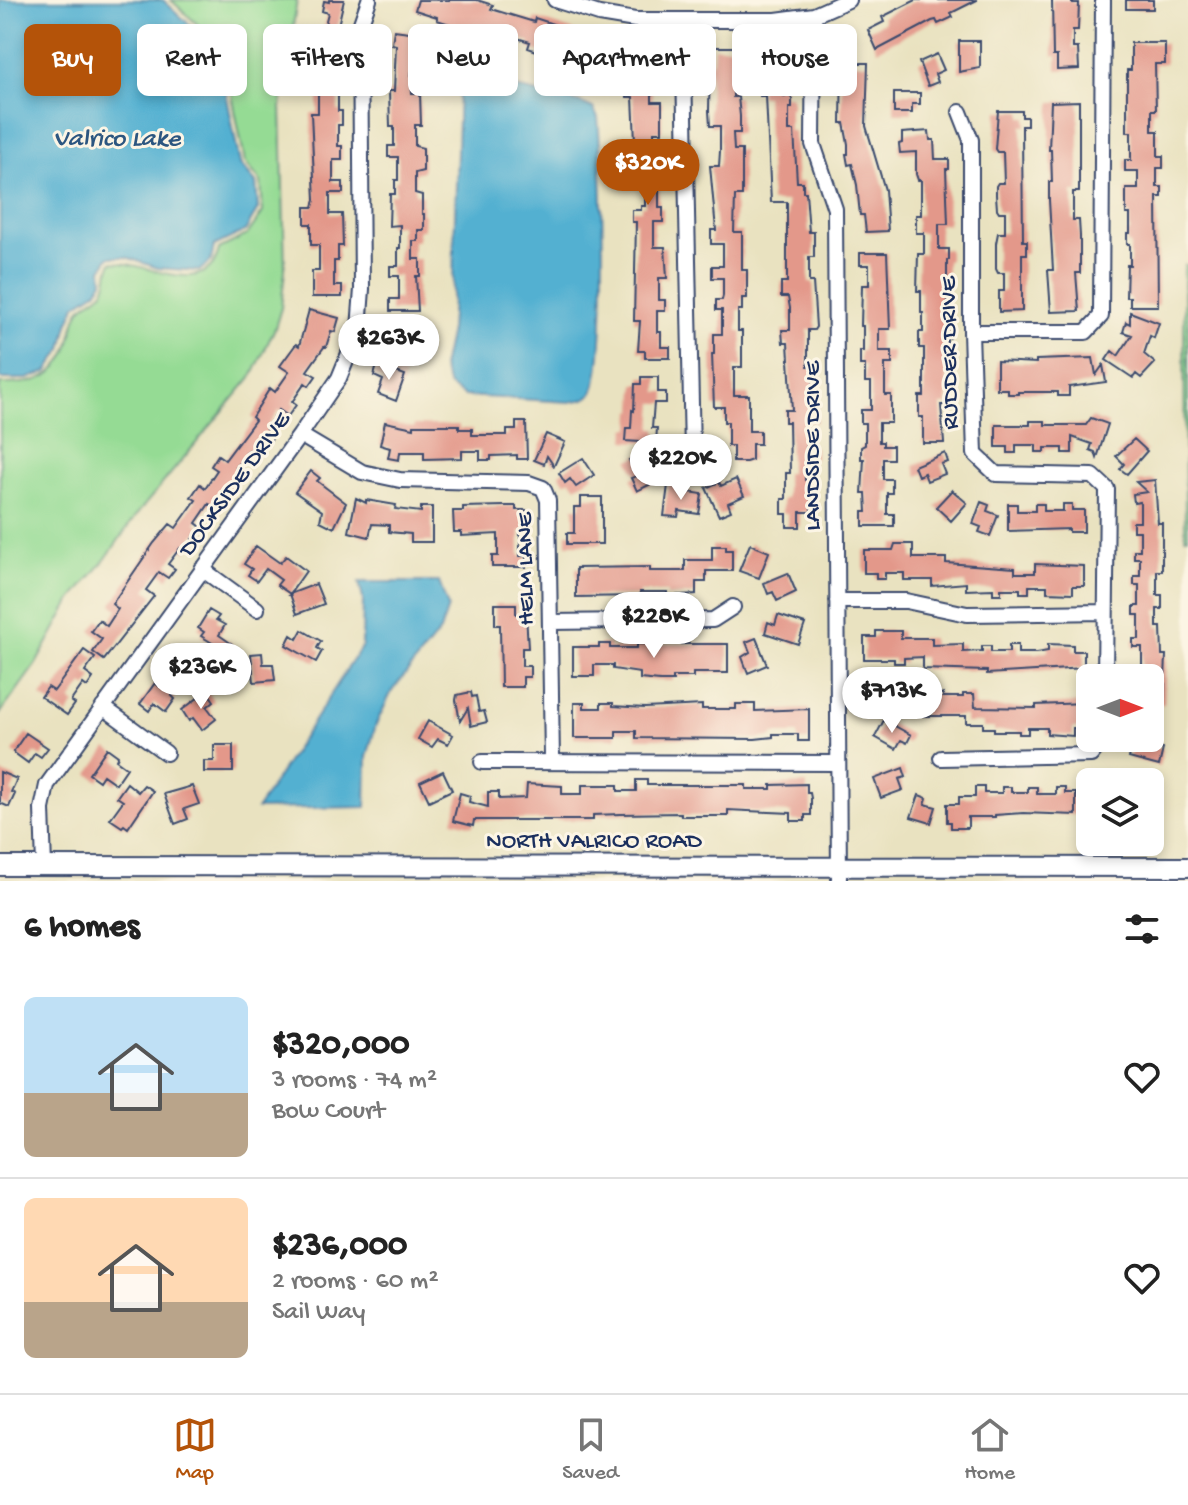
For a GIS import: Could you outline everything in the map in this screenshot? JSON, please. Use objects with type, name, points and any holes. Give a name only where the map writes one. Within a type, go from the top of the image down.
[{"type":"street","name":"DOCKSIDE DRIVE","points":[[44,866],[42,809],[47,785],[339,378],[359,329],[362,289],[360,26],[369,0]]},
{"type":"street","points":[[555,0],[599,14],[635,20],[776,20],[814,15],[848,0]]},
{"type":"street","points":[[971,332],[1086,332],[1101,316],[1103,0]]},
{"type":"street","name":"LANDSIDE DRIVE","points":[[814,15],[813,144],[835,209],[839,875]]},
{"type":"street","points":[[683,20],[692,452]]},
{"type":"street","name":"RUDDER DRIVE","points":[[960,112],[971,140],[971,332],[975,454],[996,474],[1093,476],[1107,489],[1105,664]]},
{"type":"street","name":"HELM LANE","points":[[300,435],[362,472],[400,480],[529,483],[543,488],[548,500],[552,760]]},
{"type":"street","points":[[202,569],[257,609]]},
{"type":"street","points":[[837,601],[906,601],[967,614],[1105,612]]},
{"type":"street","points":[[551,622],[713,620],[733,607]]},
{"type":"street","points":[[103,707],[166,753]]},
{"type":"street","points":[[941,758],[1091,755],[1093,752]]},
{"type":"street","points":[[482,762],[838,763]]},
{"type":"street","name":"NORTH VALRICO ROAD","points":[[0,866],[425,873],[839,875],[1188,867]]},
{"type":"green space","points":[[171,0],[297,0],[293,24],[263,24],[263,96],[283,96],[285,270],[281,308],[253,375],[137,514],[70,602],[36,664],[0,714],[0,384],[31,382],[55,369],[67,351],[80,310],[101,294],[112,262],[174,275],[202,273],[213,264],[219,249],[247,235],[263,212],[261,182],[245,162],[232,96],[247,96],[247,24],[197,24]]},
{"type":"green space","points":[[1184,265],[1188,265],[1188,537],[1185,537]]},
{"type":"water","name":"Valrico Lake","points":[[0,0],[163,0],[189,24],[137,24],[137,96],[227,96],[240,164],[256,183],[258,209],[245,231],[214,246],[211,261],[199,271],[158,268],[126,257],[109,257],[102,269],[103,281],[97,291],[76,305],[62,349],[47,372],[27,379],[0,379]]},
{"type":"water","points":[[518,89],[534,92],[534,96],[552,96],[593,108],[598,118],[603,261],[601,345],[597,375],[590,396],[570,402],[464,396],[449,386],[442,368],[450,330],[459,96],[518,96]]},
{"type":"water","points":[[359,582],[439,582],[448,607],[440,631],[392,691],[376,724],[367,757],[366,807],[257,809],[362,646],[363,599]]},
{"type":"building","points":[[344,0],[338,24],[325,24],[328,13],[322,11],[324,1]]},
{"type":"building","points":[[418,0],[477,0],[493,5],[491,9],[534,22],[535,18],[553,24],[534,24],[534,50],[528,48],[530,42],[518,38],[518,24],[450,24],[415,10]]},
{"type":"building","points":[[916,0],[977,0],[951,13],[953,17],[938,24],[936,20],[932,21],[877,50],[868,30],[884,22],[882,17]]},
{"type":"building","points":[[1052,0],[1079,3],[1078,30],[1073,30],[1073,48],[1078,48],[1079,69],[1057,70],[1057,56],[1053,56]]},
{"type":"building","points":[[1126,0],[1153,0],[1153,9],[1126,9]]},
{"type":"building","points":[[394,30],[408,32],[408,96],[420,96],[421,125],[415,125],[415,146],[423,148],[423,171],[415,173],[415,193],[422,195],[424,230],[418,230],[418,241],[413,241],[413,259],[420,259],[420,276],[416,276],[418,311],[390,311],[390,299],[399,299],[399,276],[390,276],[390,266],[398,266],[400,248],[400,225],[389,226],[390,194],[395,194],[395,180],[398,180],[398,157],[388,157],[388,146],[394,146],[389,96],[394,91],[396,45],[392,44]]},
{"type":"building","points":[[959,41],[980,41],[980,68],[959,72]]},
{"type":"building","points":[[1131,43],[1165,43],[1165,64],[1155,64],[1156,110],[1152,110],[1152,131],[1158,131],[1158,156],[1163,156],[1163,168],[1157,168],[1157,187],[1162,187],[1162,197],[1157,197],[1158,306],[1130,306],[1130,297],[1126,297],[1127,265],[1130,265],[1127,233],[1130,233],[1130,214],[1126,214],[1126,189],[1138,189],[1138,171],[1125,171],[1125,160],[1131,160],[1131,132],[1127,132],[1127,70],[1131,70]]},
{"type":"building","points":[[716,47],[732,47],[732,96],[738,97],[740,116],[740,133],[733,133],[734,150],[742,150],[742,196],[735,196],[734,232],[742,232],[742,270],[747,270],[747,298],[742,298],[742,310],[738,310],[738,331],[742,331],[742,367],[734,367],[734,395],[749,395],[749,431],[760,431],[760,444],[752,444],[752,460],[746,462],[733,462],[733,446],[728,446],[728,422],[724,422],[724,407],[714,407],[712,354],[714,334],[722,334],[722,310],[716,310],[716,300],[722,300],[723,278],[712,278],[712,266],[723,266],[723,244],[711,244],[711,230],[716,230],[710,166],[719,166],[720,126],[710,126],[709,96],[716,96]]},
{"type":"building","points":[[937,54],[944,70],[935,74],[938,82],[928,86],[919,62]]},
{"type":"building","points":[[857,63],[868,63],[866,126],[885,190],[888,231],[866,232],[864,215],[860,215],[852,164],[848,165],[844,123],[841,123],[841,96],[857,96]]},
{"type":"building","points":[[894,93],[920,93],[920,104],[912,104],[912,113],[894,113]]},
{"type":"building","points":[[318,96],[338,96],[342,125],[338,125],[338,146],[342,146],[342,160],[333,160],[333,182],[343,182],[343,193],[330,193],[330,214],[342,214],[343,246],[338,246],[338,261],[334,261],[334,286],[342,286],[342,297],[312,297],[312,271],[319,271],[319,245],[311,245],[311,224],[305,224],[305,207],[313,207],[315,200],[311,113],[318,113]]},
{"type":"building","points":[[652,96],[652,102],[662,102],[662,132],[654,132],[654,155],[658,155],[659,172],[664,172],[664,186],[659,186],[659,208],[663,208],[663,222],[654,222],[654,247],[665,247],[667,278],[659,278],[659,300],[665,300],[665,311],[657,311],[657,332],[661,332],[661,347],[670,347],[670,358],[645,358],[645,351],[638,351],[640,321],[634,321],[636,222],[632,222],[632,210],[641,210],[641,206],[645,206],[645,187],[633,187],[633,174],[640,173],[639,141],[635,141],[633,97],[627,97]]},
{"type":"building","points":[[766,96],[790,96],[789,131],[794,131],[797,182],[803,182],[809,232],[814,232],[814,257],[809,257],[809,282],[813,282],[816,327],[808,330],[808,366],[815,366],[812,403],[817,406],[817,422],[806,422],[806,447],[815,447],[815,459],[805,459],[805,480],[815,480],[815,492],[811,492],[811,512],[800,512],[800,527],[787,527],[787,514],[782,514],[782,499],[786,499],[786,473],[790,473],[789,422],[785,422],[785,410],[792,410],[788,343],[783,343],[782,330],[790,330],[790,308],[788,297],[781,297],[781,282],[787,282],[787,202],[771,202]]},
{"type":"building","points":[[1079,101],[1079,192],[1073,192],[1073,220],[1079,220],[1080,273],[1076,273],[1079,311],[1051,312],[1048,270],[1053,270],[1049,200],[1049,182],[1052,182],[1049,150],[1051,102]]},
{"type":"building","points":[[998,111],[1022,111],[1022,117],[1027,117],[1027,126],[1022,126],[1023,241],[1027,241],[1027,254],[1022,254],[1022,311],[999,312],[999,291],[1004,291],[1004,273],[998,273],[996,269],[996,243],[998,233],[1005,233],[1005,212],[997,209],[996,195],[998,183],[1004,183],[1003,152],[995,149]]},
{"type":"building","points":[[929,131],[930,140],[934,140],[935,159],[949,159],[949,169],[946,169],[948,224],[939,224],[939,249],[949,249],[947,311],[952,311],[950,338],[947,338],[947,405],[941,405],[944,443],[923,443],[923,417],[919,417],[919,396],[924,396],[924,348],[919,348],[923,313],[921,291],[917,291],[918,254],[924,254],[924,233],[916,233],[916,215],[921,215],[921,180],[916,174],[916,152],[900,153],[899,144],[902,143],[902,133]]},
{"type":"building","points":[[860,253],[887,253],[890,329],[879,329],[879,351],[892,351],[892,364],[885,364],[885,395],[891,395],[891,423],[879,423],[879,442],[883,442],[883,446],[893,446],[893,459],[883,459],[883,479],[892,479],[892,493],[887,493],[887,514],[894,514],[894,526],[863,526],[863,512],[867,512],[866,493],[862,493],[864,459],[861,459],[861,447],[865,445],[865,423],[861,423],[861,410],[871,410],[871,382],[865,382],[865,365],[860,365],[860,351],[863,351],[862,285],[869,285],[869,265],[860,265]]},
{"type":"building","points":[[309,310],[339,318],[326,347],[307,371],[316,376],[309,386],[305,383],[292,402],[296,405],[288,416],[279,410],[266,429],[274,435],[268,444],[257,456],[249,450],[247,452],[236,468],[244,473],[236,485],[233,483],[221,499],[224,501],[218,510],[209,504],[196,523],[201,527],[186,552],[180,548],[168,564],[175,569],[168,578],[159,572],[146,590],[154,596],[104,660],[93,652],[102,639],[91,631],[99,620],[107,626],[118,609],[112,604],[154,543],[170,524],[176,528],[196,500],[191,497],[200,484],[205,488],[217,470],[211,466],[218,455],[225,460],[255,420],[252,417],[270,388],[275,392],[289,372],[280,366],[296,344],[299,346]]},
{"type":"building","points":[[1130,312],[1159,323],[1154,338],[1150,336],[1144,354],[1155,363],[1141,378],[1136,374],[1133,378],[1106,360],[1112,351],[1118,356],[1132,335],[1123,332],[1126,322],[1130,324]]},
{"type":"building","points":[[395,324],[414,328],[411,344],[417,346],[414,358],[382,350],[385,336],[392,338]]},
{"type":"building","points":[[1093,358],[1096,375],[1103,365],[1106,382],[1069,387],[1069,396],[1058,396],[1058,392],[1008,394],[1008,389],[997,389],[997,361],[1036,363],[1036,360]]},
{"type":"building","points":[[377,365],[405,375],[396,401],[378,394],[383,380],[374,376]]},
{"type":"building","points":[[641,377],[658,377],[658,392],[666,392],[666,403],[654,403],[652,428],[657,428],[656,443],[625,441],[626,428],[631,428],[634,411],[635,384],[641,384]]},
{"type":"building","points":[[1091,418],[1108,424],[1097,458],[1095,452],[1090,450],[1092,444],[1072,437],[1072,453],[1063,453],[1063,448],[1045,448],[1045,452],[1036,452],[1036,445],[1016,445],[1016,453],[1008,453],[1008,447],[996,447],[996,425],[1030,425],[1030,421],[1045,421],[1045,425],[1086,425]]},
{"type":"building","points":[[385,422],[414,428],[414,425],[459,425],[459,429],[472,429],[472,435],[507,435],[507,430],[516,430],[516,422],[526,422],[527,459],[517,459],[517,455],[491,456],[491,460],[480,460],[480,451],[462,451],[462,458],[424,459],[424,452],[400,452],[399,460],[388,458],[390,448],[380,445]]},
{"type":"building","points":[[546,434],[565,442],[554,466],[547,456],[544,464],[534,460]]},
{"type":"building","points":[[1134,439],[1147,451],[1127,474],[1120,469],[1124,464],[1116,456]]},
{"type":"building","points":[[648,451],[665,477],[637,491],[631,478],[637,476],[629,460]]},
{"type":"building","points":[[945,453],[948,462],[941,464],[945,474],[927,481],[924,473],[918,476],[914,466]]},
{"type":"building","points":[[583,458],[594,475],[576,487],[570,479],[565,483],[559,473]]},
{"type":"building","points":[[311,471],[320,478],[317,481],[346,503],[334,528],[320,521],[322,511],[295,492]]},
{"type":"building","points":[[736,479],[744,496],[728,503],[731,511],[719,516],[706,488]]},
{"type":"building","points":[[1155,480],[1158,523],[1162,523],[1162,571],[1157,571],[1157,595],[1162,595],[1162,609],[1157,609],[1157,627],[1161,627],[1162,655],[1166,655],[1164,704],[1164,664],[1142,664],[1142,647],[1133,647],[1133,639],[1139,639],[1139,615],[1134,615],[1134,606],[1139,606],[1139,585],[1134,585],[1134,576],[1140,576],[1140,558],[1134,558],[1134,550],[1140,550],[1140,531],[1133,531],[1133,522],[1140,522],[1140,502],[1134,503],[1133,494],[1147,492],[1136,482]]},
{"type":"building","points":[[668,485],[702,494],[699,514],[679,511],[678,517],[664,516]]},
{"type":"building","points":[[952,490],[967,503],[951,521],[936,507]]},
{"type":"building","points":[[581,497],[602,497],[602,544],[567,544],[567,533],[574,533],[574,507],[581,507]]},
{"type":"building","points":[[356,498],[366,503],[366,500],[396,505],[395,509],[421,512],[421,507],[432,507],[432,542],[411,542],[411,534],[389,532],[389,525],[372,524],[369,537],[349,532]]},
{"type":"building","points":[[981,502],[989,505],[987,511],[998,515],[990,536],[979,532],[981,527],[973,524]]},
{"type":"building","points":[[1008,504],[1017,504],[1017,511],[1035,511],[1035,504],[1044,504],[1044,511],[1063,511],[1063,504],[1072,504],[1072,510],[1084,510],[1084,532],[1069,532],[1069,529],[1008,531]]},
{"type":"building","points":[[516,506],[516,510],[526,510],[526,531],[520,531],[520,556],[526,556],[526,567],[492,567],[492,556],[498,556],[498,534],[461,536],[461,532],[454,532],[453,511],[463,511],[463,507]]},
{"type":"building","points":[[750,544],[769,552],[759,578],[739,571]]},
{"type":"building","points":[[895,544],[913,544],[913,558],[946,558],[946,563],[1015,568],[1015,573],[1035,573],[1035,564],[1084,566],[1084,586],[1073,586],[1073,593],[1047,592],[1047,586],[1029,586],[1029,593],[1020,593],[1020,589],[1001,589],[1001,594],[993,594],[993,589],[966,590],[966,583],[932,586],[932,580],[904,580],[904,573],[885,573],[885,579],[876,579],[876,573],[864,573],[864,550],[893,550]]},
{"type":"building","points":[[256,546],[280,563],[286,556],[306,571],[290,594],[277,585],[281,580],[266,569],[257,581],[248,575],[252,569],[244,564]]},
{"type":"building","points":[[712,546],[726,546],[726,550],[732,550],[732,571],[706,571],[706,582],[696,582],[696,594],[667,596],[667,592],[640,592],[640,596],[576,597],[576,568],[650,567],[650,571],[685,571],[685,560],[712,560]]},
{"type":"building","points":[[788,573],[796,592],[777,601],[773,592],[768,594],[764,583]]},
{"type":"building","points":[[316,584],[324,604],[297,614],[290,594]]},
{"type":"building","points":[[495,604],[516,604],[516,614],[526,614],[528,648],[522,648],[522,666],[530,666],[530,677],[523,677],[523,687],[501,687],[500,625],[495,625]]},
{"type":"building","points":[[209,610],[219,616],[216,620],[225,625],[219,635],[232,644],[230,648],[238,654],[228,667],[211,655],[217,646],[201,636],[204,632],[198,628]]},
{"type":"building","points":[[778,615],[805,624],[798,644],[765,633],[768,622],[775,625]]},
{"type":"building","points":[[302,630],[321,641],[317,648],[322,651],[316,662],[286,645],[291,635],[297,639]]},
{"type":"building","points":[[876,631],[901,631],[901,638],[932,638],[932,645],[963,644],[963,652],[982,651],[982,646],[991,646],[991,652],[1009,652],[1009,645],[1018,645],[1018,653],[1037,653],[1048,651],[1048,644],[1073,645],[1073,651],[1084,651],[1084,664],[1076,664],[1076,668],[987,674],[987,671],[923,669],[923,657],[904,658],[904,663],[894,663],[894,659],[864,659],[864,637],[876,637]]},
{"type":"building","points":[[756,638],[767,665],[748,673],[742,657],[750,652],[746,642]]},
{"type":"building","points":[[599,644],[610,644],[610,648],[637,648],[637,644],[728,644],[728,673],[693,673],[693,677],[673,677],[673,681],[660,681],[640,679],[640,673],[613,669],[613,665],[594,665],[594,676],[573,676],[573,647],[599,647]]},
{"type":"building","points":[[84,650],[95,658],[85,672],[93,678],[87,687],[83,684],[71,701],[75,704],[67,715],[41,697],[48,687],[54,691]]},
{"type":"building","points":[[262,653],[263,664],[273,664],[275,680],[254,682],[251,654]]},
{"type":"building","points":[[163,681],[176,691],[172,696],[175,699],[166,712],[154,703],[149,711],[140,704],[155,683],[159,686]]},
{"type":"building","points":[[207,691],[214,701],[207,707],[216,719],[202,730],[193,718],[189,721],[182,710]]},
{"type":"building","points":[[471,692],[472,697],[476,696],[479,712],[484,711],[487,722],[471,726],[468,708],[460,721],[456,700],[457,695]]},
{"type":"building","points":[[923,694],[963,697],[963,694],[974,694],[975,707],[1036,708],[1036,705],[1076,703],[1073,736],[1047,734],[1047,728],[1028,728],[1028,734],[994,731],[994,728],[983,728],[983,723],[966,723],[966,716],[923,716]]},
{"type":"building","points":[[878,695],[888,701],[881,713],[871,707]]},
{"type":"building","points":[[574,703],[584,703],[584,708],[601,708],[601,703],[613,703],[613,706],[645,708],[702,705],[702,709],[736,709],[736,704],[755,704],[755,711],[809,709],[809,741],[798,741],[798,734],[773,734],[773,737],[755,739],[636,738],[636,731],[616,731],[616,738],[574,738]]},
{"type":"building","points":[[884,720],[911,735],[907,743],[901,740],[896,749],[875,737]]},
{"type":"building","points":[[428,721],[453,735],[448,744],[438,739],[432,747],[418,739]]},
{"type":"building","points":[[26,733],[48,748],[41,757],[35,753],[28,763],[13,752]]},
{"type":"building","points":[[214,745],[233,745],[233,772],[204,772],[204,761],[214,761]]},
{"type":"building","points":[[107,748],[127,768],[116,784],[103,775],[99,781],[89,774]]},
{"type":"building","points":[[1130,752],[1162,752],[1159,766],[1129,758]]},
{"type":"building","points":[[903,768],[906,777],[899,779],[903,790],[881,798],[874,779]]},
{"type":"building","points":[[443,771],[452,790],[429,801],[420,782]]},
{"type":"building","points":[[0,772],[17,779],[9,807],[0,803]]},
{"type":"building","points":[[636,780],[647,780],[647,785],[746,785],[746,789],[807,784],[811,815],[805,815],[805,821],[791,821],[791,813],[728,810],[728,816],[681,816],[681,813],[593,815],[593,820],[474,820],[473,826],[453,821],[460,793],[470,796],[469,802],[488,807],[488,792],[499,792],[499,799],[526,798],[527,784],[562,786],[562,794],[582,794],[582,785],[618,785],[618,791],[636,791]]},
{"type":"building","points":[[127,783],[138,792],[144,785],[153,791],[128,828],[110,819],[123,801],[117,797]]},
{"type":"building","points":[[192,786],[199,804],[184,809],[188,819],[175,824],[164,794]]},
{"type":"building","points":[[975,787],[984,787],[984,793],[1002,793],[1002,787],[1011,787],[1011,792],[1028,792],[1028,787],[1037,787],[1037,794],[1056,794],[1056,787],[1065,787],[1065,793],[1076,793],[1076,815],[1023,813],[968,817],[968,828],[951,828],[951,822],[947,822],[947,804],[959,804],[959,797],[975,797]]},
{"type":"building","points":[[919,795],[927,798],[925,804],[936,807],[931,823],[911,817]]}]
